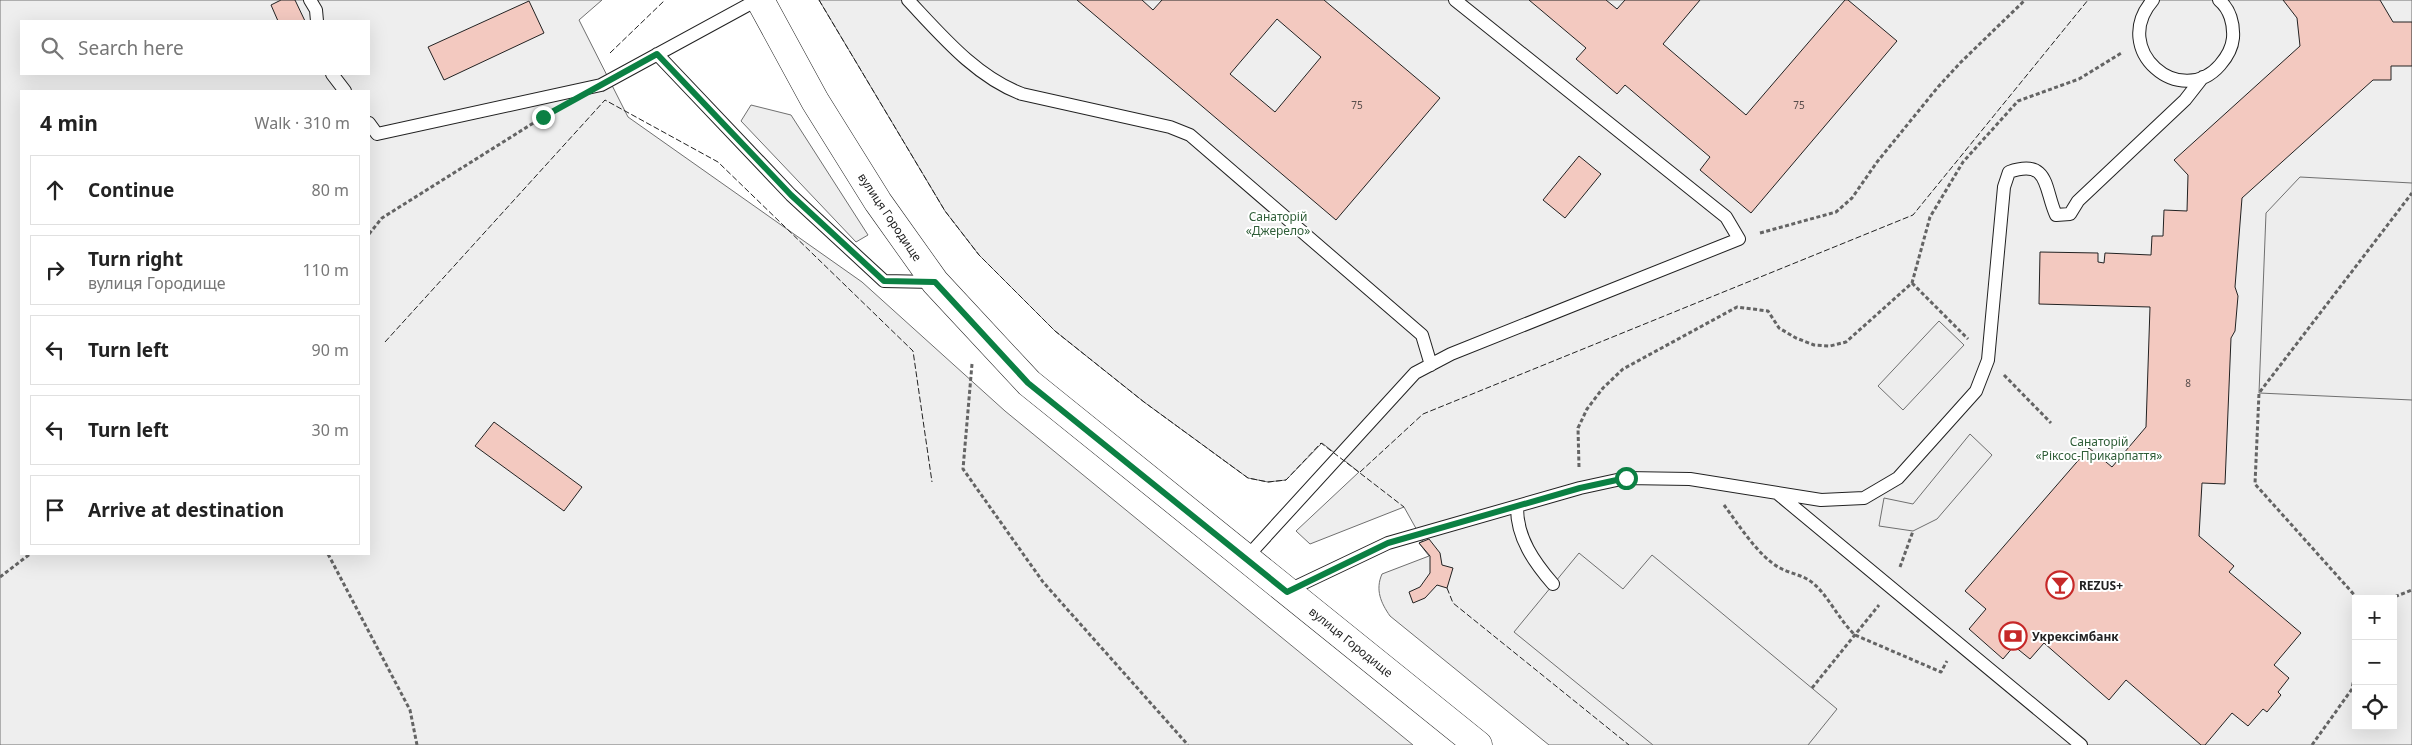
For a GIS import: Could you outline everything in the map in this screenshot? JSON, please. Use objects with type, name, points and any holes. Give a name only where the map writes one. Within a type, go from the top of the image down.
[{"type":"street","name":"вулиця Городище","points":[[759,0],[815,101],[878,202],[935,282],[1028,383],[1478,745]]},
{"type":"lane","points":[[310,0],[316,10],[317,20]]},
{"type":"lane","points":[[370,124],[377,134],[601,85],[759,0]]},
{"type":"lane","points":[[908,0],[974,65],[1003,87],[1022,94],[1170,127],[1190,135],[1422,335],[1431,365]]},
{"type":"lane","points":[[1246,558],[1415,373],[1451,354],[1739,239],[1726,217],[1455,0]]},
{"type":"lane","points":[[2153,0],[2146,8],[2140,21],[2140,41],[2142,50],[2149,63],[2160,73],[2182,80],[2203,78]]},
{"type":"lane","points":[[1287,592],[1388,543],[1517,508],[1580,488],[1626,478],[1705,481],[1821,500],[1864,498],[1898,478],[1976,391],[1988,360],[2004,187],[2009,172],[2030,169],[2042,174],[2048,182],[2056,215],[2070,214],[2078,201],[2185,100],[2203,78],[2216,70],[2226,59],[2232,45],[2234,30],[2230,16],[2219,0]]},
{"type":"lane","points":[[657,54],[791,195],[884,281],[935,282]]},
{"type":"lane","points":[[333,75],[344,90]]},
{"type":"lane","points":[[1777,493],[2081,745]]},
{"type":"lane","points":[[1517,508],[1517,520],[1522,538],[1535,563],[1552,584]]},
{"type":"path","points":[[1739,239],[1836,212],[1852,198],[1877,162],[1960,63],[2025,0]]},
{"type":"path","points":[[1580,488],[1578,428],[1587,409],[1603,388],[1623,369],[1737,307],[1768,311],[1779,328],[1814,345],[1830,346],[1846,342],[1912,283],[1930,217],[1963,162],[2018,100],[2079,80],[2140,41]]},
{"type":"path","points":[[370,233],[382,218],[543,117]]},
{"type":"path","points":[[2354,595],[2255,484],[2259,393],[2412,193]]},
{"type":"path","points":[[2406,202],[2412,202]]},
{"type":"path","points":[[975,326],[962,469],[1043,582],[1188,745]]},
{"type":"path","points":[[1705,481],[1766,557],[1780,568],[1799,574],[1815,584],[1845,625],[1855,635],[1941,672],[1958,642]]},
{"type":"path","points":[[1812,688],[1892,588],[1913,531]]},
{"type":"path","points":[[0,577],[29,555]]},
{"type":"path","points":[[329,555],[410,710],[418,745]]},
{"type":"path","points":[[2397,596],[2412,590]]},
{"type":"path","points":[[2312,745],[2352,689],[2353,685]]},
{"type":"green space","points":[[0,0],[602,0],[579,20],[628,117],[862,282],[1005,411],[1413,745],[0,745]]},
{"type":"green space","points":[[819,0],[2412,0],[2412,745],[1549,745],[1390,616],[1379,591],[1382,574],[1429,556],[1419,543],[1423,541],[1404,507],[1310,544],[1296,531],[1359,472],[1322,443],[1286,480],[1268,482],[1248,478],[1144,402],[1055,331],[979,255],[945,211]]},
{"type":"green space","points":[[751,105],[791,115],[868,235],[856,242],[741,121]]},
{"type":"shaded area","points":[[2300,177],[2412,183],[2412,400],[2259,393],[2266,213]]},
{"type":"shaded area","points":[[1939,321],[1964,345],[1903,410],[1878,386]]},
{"type":"shaded area","points":[[1970,434],[1992,455],[1937,519],[1913,531],[1879,526],[1884,498],[1913,504]]},
{"type":"shaded area","points":[[1579,553],[1623,589],[1652,555],[1837,709],[1808,745],[1653,745],[1514,632]]},
{"type":"building","points":[[281,0],[295,0],[305,20],[278,20],[271,5]]},
{"type":"building","points":[[1077,0],[1142,0],[1153,10],[1162,0],[1324,0],[1440,98],[1336,220]],"holes":[[[1277,19],[1321,57],[1275,112],[1230,74]]]},
{"type":"building","points":[[1529,0],[1606,0],[1617,9],[1625,0],[1700,0],[1663,44],[1746,115],[1845,0],[1848,0],[1897,41],[1751,213],[1700,170],[1710,157],[1625,85],[1617,94],[1576,59],[1586,48]]},
{"type":"building","points":[[2283,0],[2380,0],[2393,22],[2412,22],[2412,66],[2391,66],[2391,80],[2373,80],[2242,198],[2235,287],[2238,296],[2235,331],[2231,338],[2225,484],[2202,483],[2199,536],[2234,566],[2229,572],[2301,633],[2274,665],[2289,678],[2278,692],[2281,695],[2267,712],[2263,709],[2248,726],[2232,713],[2205,745],[2201,745],[2126,680],[2109,700],[2044,643],[2030,659],[2014,646],[2003,659],[1969,629],[1986,609],[1965,591],[2089,448],[2112,467],[2146,427],[2150,307],[2039,304],[2040,252],[2098,253],[2098,262],[2104,263],[2105,253],[2151,255],[2152,236],[2163,236],[2164,210],[2187,211],[2188,175],[2174,160],[2300,46],[2297,18]]},
{"type":"building","points":[[529,1],[544,33],[444,80],[428,47]]},
{"type":"building","points":[[1579,156],[1601,174],[1565,218],[1543,200]]},
{"type":"building","points":[[494,422],[582,487],[564,511],[475,446]]},
{"type":"building","points":[[1429,539],[1440,553],[1442,565],[1453,568],[1447,588],[1437,585],[1425,598],[1413,603],[1409,592],[1420,587],[1430,573],[1430,556],[1419,543]]},
{"type":"fence","points":[[610,53],[665,0]]},
{"type":"fence","points":[[819,0],[945,211],[979,255],[1055,331],[1144,402],[1248,478],[1268,482],[1286,480],[1321,443],[1404,507]]},
{"type":"fence","points":[[1360,472],[1423,414],[1913,215],[2088,0]]},
{"type":"fence","points":[[385,342],[605,100],[718,162],[913,351],[932,482]]},
{"type":"fence","points":[[1447,588],[1453,603],[1629,745]]},
{"type":"place","name":"REZUS+","points":[[2060,585]]},
{"type":"place","name":"Укрексімбанк","points":[[2013,636]]},
{"type":"route","points":[[543,117],[657,54],[791,195],[884,281],[935,282],[1028,383],[1287,592],[1388,543],[1517,508],[1580,488],[1626,478]]},
{"type":"park label","name":"Санаторій «Джерело»","points":[[1278,223]]},
{"type":"park label","name":"Санаторій «Ріксос-Прикарпаття»","points":[[2099,448]]}]
